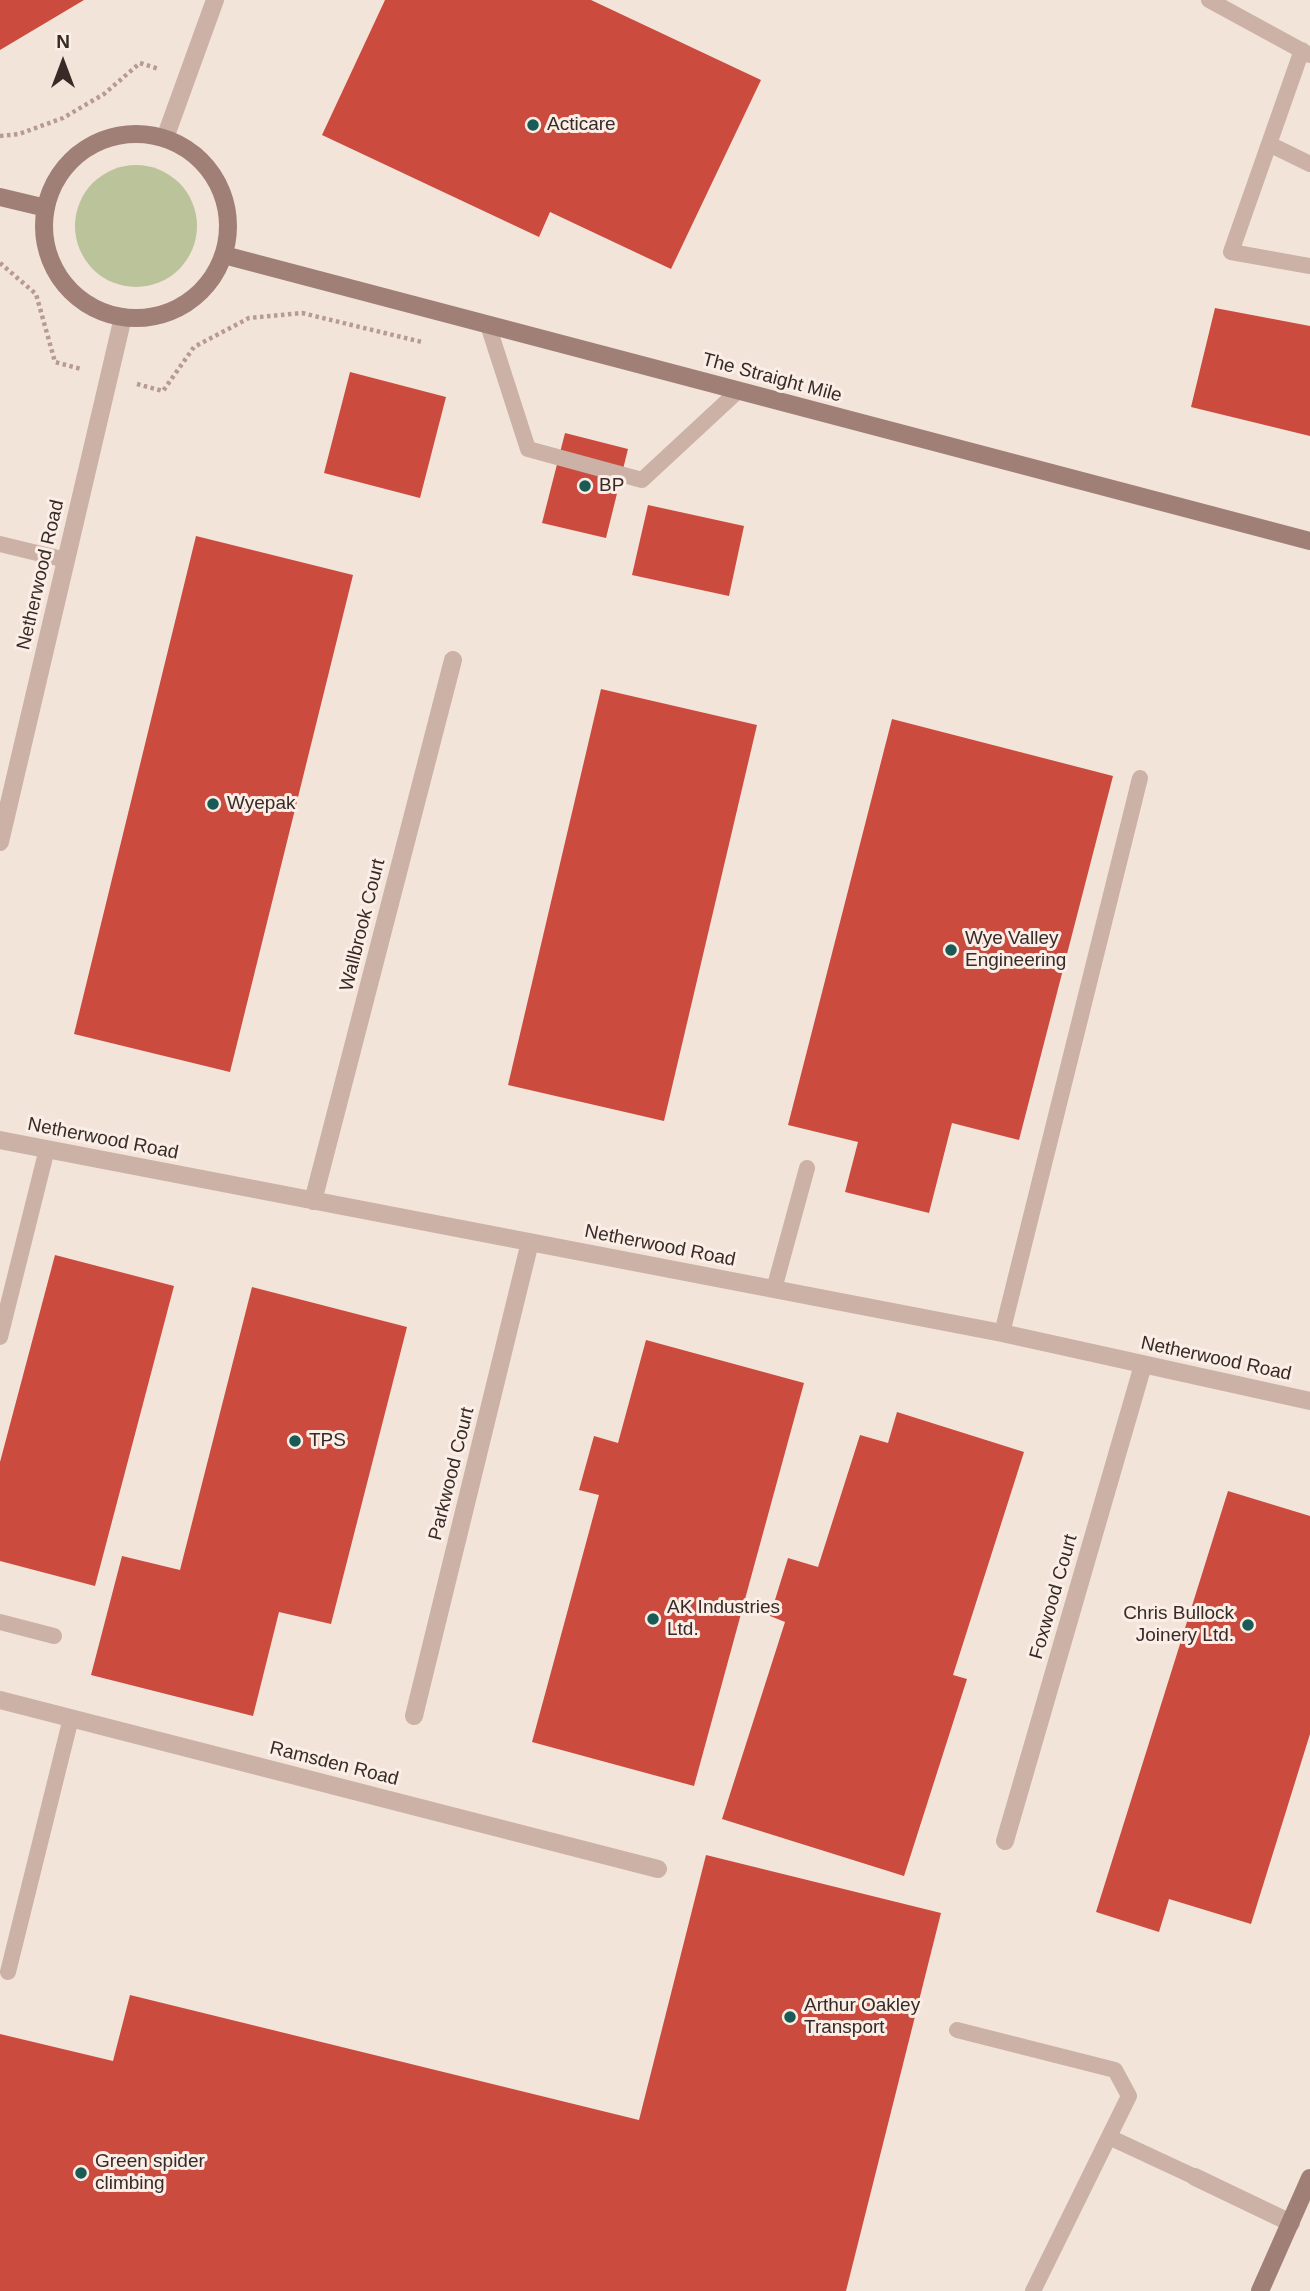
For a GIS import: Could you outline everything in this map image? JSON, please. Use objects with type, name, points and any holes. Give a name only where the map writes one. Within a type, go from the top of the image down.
[{"type":"street","points":[[165,138],[215,0]]},
{"type":"street","points":[[135,133],[165,138],[202,160],[221,187],[229,216],[224,255],[213,279],[189,303],[157,316],[123,317],[93,308],[69,289],[51,264],[44,234],[46,208],[58,175],[79,153],[106,139],[135,133]]},
{"type":"street","points":[[0,197],[46,208]]},
{"type":"street","name":"The Straight Mile","points":[[224,255],[1310,541]]},
{"type":"street","name":"Netherwood Road","points":[[0,842],[123,317]]},
{"type":"street","name":"Wallbrook Court","points":[[313,1201],[453,660]]},
{"type":"street","name":"Netherwood Road","points":[[0,1140],[1002,1333],[1310,1401]]},
{"type":"street","name":"Parkwood Court","points":[[414,1716],[530,1242]]},
{"type":"street","name":"Foxwood Court","points":[[1005,1841],[1143,1365]]},
{"type":"street","name":"Ramsden Road","points":[[0,1700],[659,1869]]},
{"type":"street","points":[[1195,2177],[1291,2223]]},
{"type":"street","points":[[1260,2291],[1310,2178]]},
{"type":"lane","points":[[1209,0],[1306,52],[1269,144],[1231,251],[1310,266]]},
{"type":"lane","points":[[1269,144],[1310,164]]},
{"type":"lane","points":[[488,324],[528,449],[642,480],[738,391]]},
{"type":"lane","points":[[0,544],[66,559]]},
{"type":"lane","points":[[1002,1333],[1140,778]]},
{"type":"lane","points":[[0,1336],[47,1149]]},
{"type":"lane","points":[[774,1289],[807,1168]]},
{"type":"lane","points":[[0,1622],[54,1636]]},
{"type":"lane","points":[[8,1972],[71,1718]]},
{"type":"lane","points":[[957,2031],[1115,2070],[1129,2096],[1033,2291]]},
{"type":"lane","points":[[1109,2137],[1195,2177]]},
{"type":"path","points":[[0,136],[19,134],[63,118],[104,94],[140,63],[186,78]]},
{"type":"path","points":[[0,262],[36,294],[55,362],[163,391],[194,347],[249,318],[302,313],[433,345]]},
{"type":"green space","points":[[136,165],[159,170],[179,183],[192,203],[197,226],[192,249],[179,269],[159,282],[136,287],[113,282],[93,269],[80,249],[75,226],[80,203],[93,183],[113,170]]},
{"type":"building","points":[[0,0],[84,0],[0,50]]},
{"type":"building","name":"Acticare","points":[[385,0],[591,0],[761,80],[671,269],[550,212],[539,237],[322,135]]},
{"type":"building","points":[[1215,308],[1310,326],[1310,436],[1191,407]]},
{"type":"building","points":[[350,372],[446,397],[420,498],[324,473]]},
{"type":"building","name":"BP","points":[[565,433],[628,449],[606,538],[542,523]]},
{"type":"building","points":[[648,505],[744,526],[729,596],[632,575]]},
{"type":"building","name":"Wyepak","points":[[196,536],[353,575],[230,1072],[74,1034]]},
{"type":"building","points":[[601,689],[757,725],[664,1121],[508,1085]]},
{"type":"building","name":"Wye Valley Engineering","points":[[892,719],[1113,776],[1019,1140],[952,1123],[929,1213],[845,1192],[858,1142],[788,1125]]},
{"type":"building","points":[[55,1255],[174,1286],[95,1586],[0,1561],[0,1462]]},
{"type":"building","name":"TPS","points":[[252,1287],[407,1327],[331,1624],[279,1612],[253,1716],[91,1675],[122,1556],[180,1570]]},
{"type":"building","name":"AK Industries Ltd.","points":[[646,1340],[804,1383],[694,1786],[532,1742],[599,1495],[579,1490],[594,1436],[618,1443]]},
{"type":"building","points":[[897,1412],[1024,1452],[953,1675],[967,1679],[904,1876],[722,1819],[785,1622],[770,1616],[788,1558],[818,1567],[860,1435],[888,1443]]},
{"type":"building","name":"Chris Bullock Joinery Ltd.","points":[[1228,1491],[1310,1516],[1310,1734],[1251,1924],[1169,1899],[1159,1932],[1096,1912]]},
{"type":"building","points":[[706,1855],[941,1913],[846,2291],[0,2291],[0,2034],[113,2061],[130,1995],[639,2120]]},
{"type":"place","name":"Acticare","points":[[533,125]]},
{"type":"place","name":"BP","points":[[585,486]]},
{"type":"place","name":"Wyepak","points":[[213,804]]},
{"type":"place","name":"Wye Valley Engineering","points":[[951,950]]},
{"type":"place","name":"TPS","points":[[295,1441]]},
{"type":"place","name":"AK Industries Ltd.","points":[[653,1619]]},
{"type":"place","name":"Chris Bullock Joinery Ltd.","points":[[1248,1625]]},
{"type":"place","name":"Arthur Oakley Transport","points":[[790,2017]]},
{"type":"place","name":"Green spider climbing","points":[[81,2173]]}]
